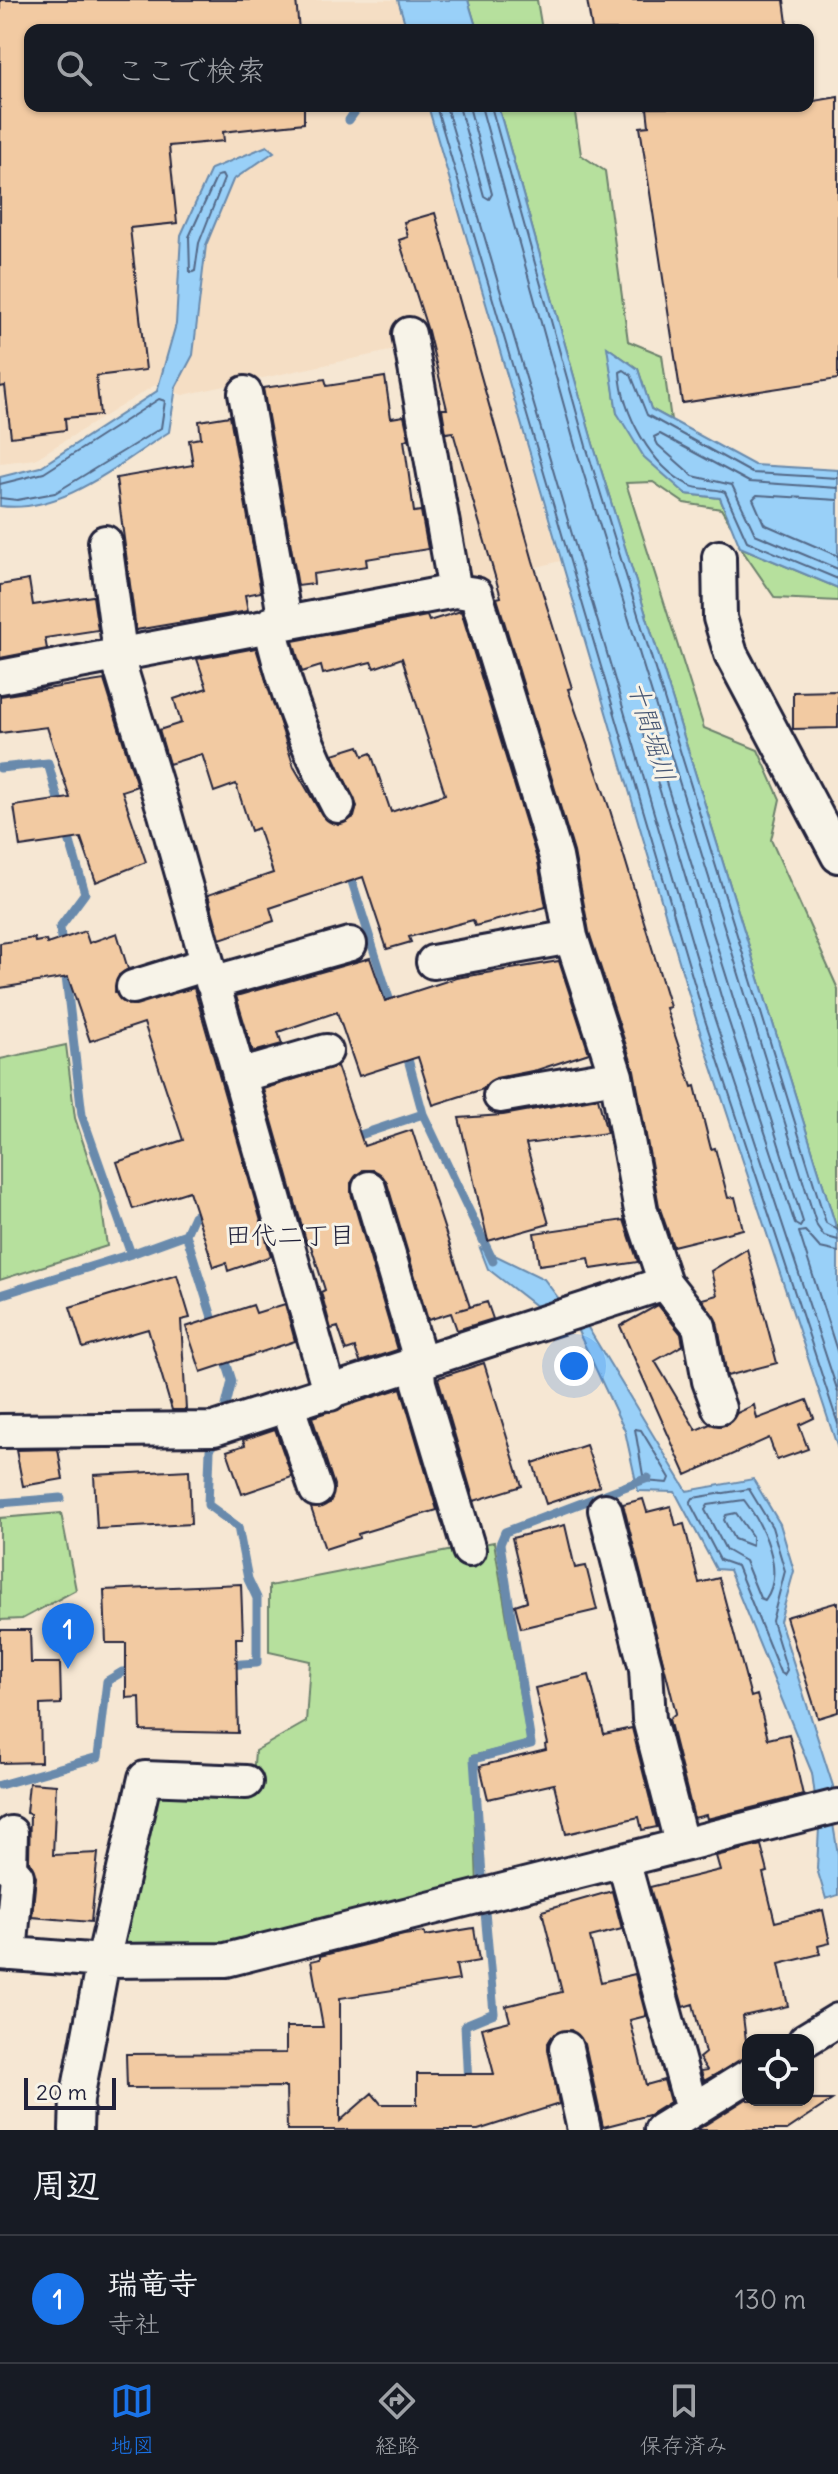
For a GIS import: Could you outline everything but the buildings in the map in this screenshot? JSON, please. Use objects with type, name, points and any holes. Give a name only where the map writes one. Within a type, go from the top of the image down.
[{"type":"street","points":[[409,334],[455,591]]},
{"type":"street","points":[[245,393],[278,622],[280,671],[306,747],[338,806]]},
{"type":"street","points":[[105,542],[118,638],[117,657],[330,1394]]},
{"type":"street","points":[[719,557],[720,618],[731,654],[838,856]]},
{"type":"street","points":[[0,677],[117,657],[278,622],[455,591],[476,594],[556,857],[571,937],[616,1076],[641,1211],[665,1283],[699,1326],[709,1381],[719,1408]]},
{"type":"street","points":[[433,962],[571,937]]},
{"type":"street","points":[[133,987],[350,944]]},
{"type":"street","points":[[239,1076],[326,1051]]},
{"type":"street","points":[[500,1096],[616,1076]]},
{"type":"street","points":[[369,1188],[416,1346],[419,1383],[469,1550]]},
{"type":"street","points":[[0,1431],[221,1427],[417,1366],[665,1283]]},
{"type":"street","points":[[288,1407],[316,1490]]},
{"type":"street","points":[[605,1510],[646,1669],[649,1719],[681,1843]]},
{"type":"street","points":[[76,2130],[77,2099],[103,1961],[145,1778],[246,1782]]},
{"type":"street","points":[[11,1833],[10,1868],[17,1876],[5,1954],[103,1961],[226,1960],[828,1808]]},
{"type":"street","points":[[623,1860],[692,2110]]},
{"type":"street","points":[[814,2035],[838,2020]]},
{"type":"street","points":[[566,2048],[584,2130]]},
{"type":"street","points":[[661,2130],[742,2080]]},
{"type":"shaded area","points":[[0,0],[398,0],[405,24],[24,24],[24,112],[430,112],[560,561],[478,583],[461,583],[418,345],[183,395],[155,385],[35,459],[0,463]]},
{"type":"green space","points":[[468,0],[537,0],[541,24],[475,24]]},
{"type":"green space","points":[[500,112],[575,112],[581,155],[605,171],[628,341],[662,355],[671,420],[651,409],[638,369],[608,348],[617,413],[686,494],[720,498],[731,525],[721,509],[684,503],[653,482],[626,483],[704,728],[758,750],[780,799],[771,840],[838,989],[838,1233],[593,444]]},
{"type":"green space","points":[[740,547],[838,588],[838,601],[775,598]]},
{"type":"green space","points":[[66,1045],[75,1118],[100,1194],[107,1246],[0,1280],[0,1059]]},
{"type":"green space","points":[[61,1513],[76,1590],[22,1619],[0,1620],[0,1518]]},
{"type":"green space","points":[[494,1542],[528,1742],[472,1756],[477,1885],[212,1951],[117,1945],[157,1788],[252,1790],[255,1751],[306,1722],[310,1661],[269,1652],[269,1586]]},
{"type":"water","points":[[398,0],[468,0],[475,24],[405,24]]},
{"type":"water","name":"十間堀川","points":[[430,112],[500,112],[593,444],[838,1233],[838,1449],[697,1022]]},
{"type":"water","points":[[267,146],[274,152],[233,180],[206,245],[193,355],[176,387],[169,432],[110,472],[68,495],[23,506],[0,506],[0,477],[40,467],[157,391],[176,324],[181,235],[211,169]]},
{"type":"water","points":[[607,347],[638,369],[651,409],[754,465],[838,470],[838,588],[740,547],[720,498],[686,494],[644,457],[617,413]]},
{"type":"water","points":[[480,1248],[544,1279],[577,1323],[587,1326],[687,1491],[753,1479],[780,1524],[794,1571],[780,1621],[834,1789],[828,1794],[838,1854],[838,1895],[826,1899],[817,1869],[819,1827],[812,1773],[729,1570],[716,1569],[675,1492],[638,1491],[625,1431],[577,1329],[555,1314],[546,1314],[488,1269]]},
{"type":"waterway","points":[[349,120],[355,112]]},
{"type":"waterway","points":[[0,768],[48,763],[61,810]]},
{"type":"waterway","points":[[62,950],[60,927],[85,893],[66,828]]},
{"type":"waterway","points":[[348,869],[393,1011]]},
{"type":"waterway","points":[[65,968],[82,1115],[131,1254],[186,1234],[194,1216],[207,1208]]},
{"type":"waterway","points":[[406,1052],[423,1114]]},
{"type":"waterway","points":[[348,1139],[423,1114],[493,1261]]},
{"type":"waterway","points":[[186,1234],[216,1330]]},
{"type":"waterway","points":[[0,1295],[131,1254]]},
{"type":"waterway","points":[[223,1352],[232,1381],[223,1418]]},
{"type":"waterway","points":[[216,1435],[210,1450],[208,1505],[238,1527],[248,1579],[257,1598],[257,1663],[227,1665]]},
{"type":"waterway","points":[[482,1876],[474,1759],[531,1744],[500,1544],[505,1532],[648,1478]]},
{"type":"waterway","points":[[0,1503],[61,1498]]},
{"type":"waterway","points":[[0,1785],[98,1757],[107,1681],[122,1672],[136,1671]]},
{"type":"waterway","points":[[468,2085],[465,2025],[494,2013],[485,1912]]},
{"type":"place","name":"瑞竜寺","points":[[68,1669]]},
{"type":"district","name":"田代二丁目","points":[[290,1234]]}]
